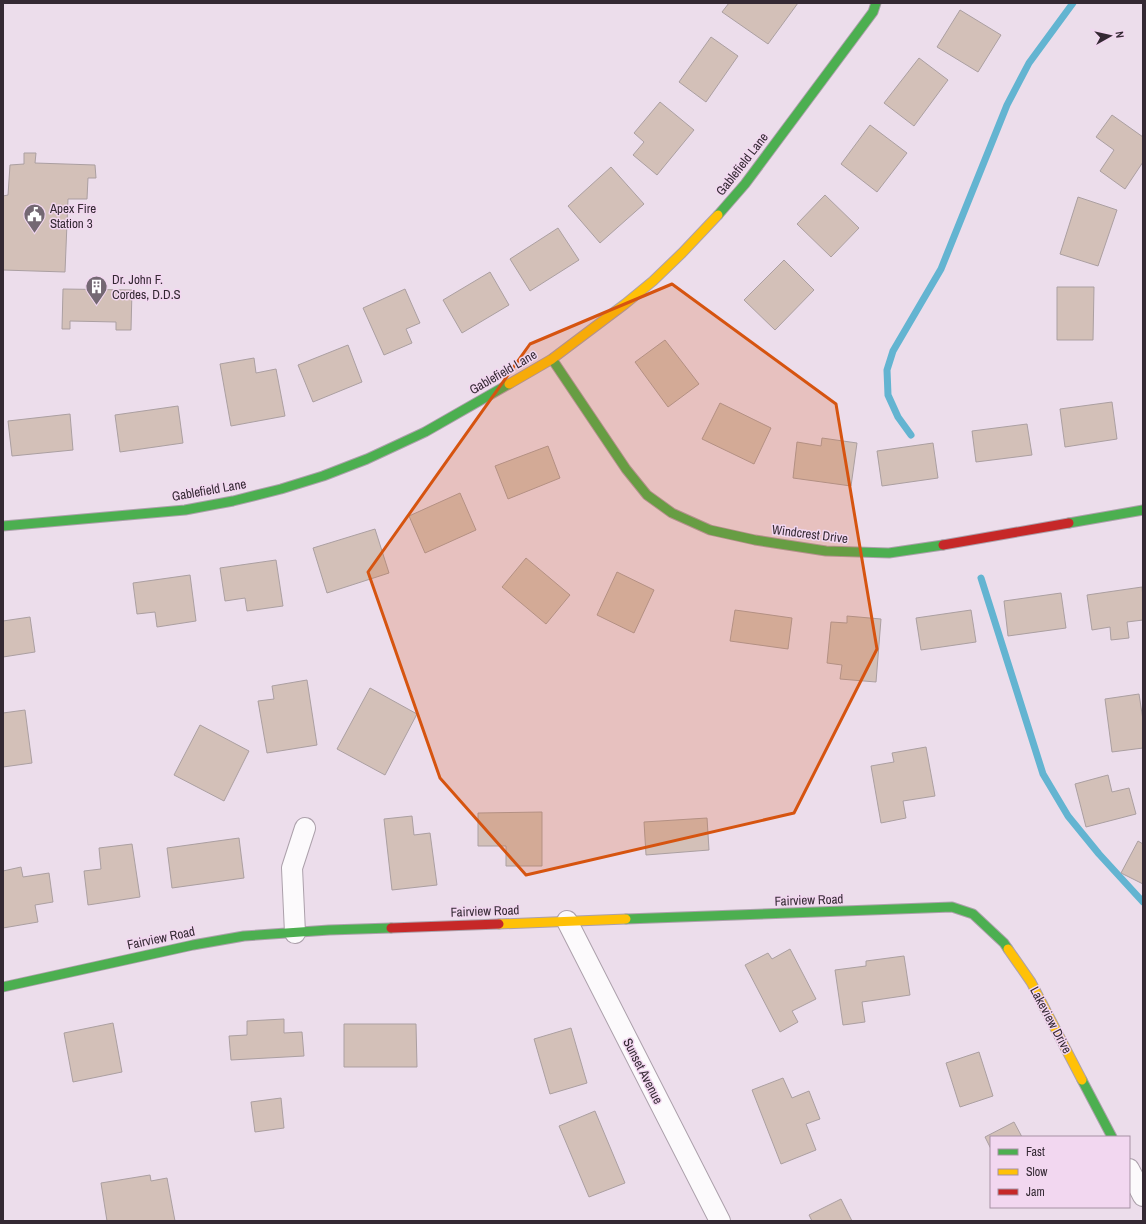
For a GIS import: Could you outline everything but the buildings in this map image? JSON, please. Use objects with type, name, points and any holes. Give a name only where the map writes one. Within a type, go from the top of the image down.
[{"type":"street","name":"Gablefield Lane","points":[[3,526],[185,510],[233,501],[281,489],[323,476],[367,459],[425,432],[552,359],[654,281],[714,220],[745,184],[807,101],[873,12],[876,3]]},
{"type":"street","name":"Windcrest Drive","points":[[552,359],[626,469],[647,495],[672,513],[710,530],[756,540],[818,550],[859,553],[889,553],[998,536],[1143,510]]},
{"type":"street","points":[[295,933],[292,868],[305,828]]},
{"type":"street","name":"Fairview Road","points":[[3,987],[193,945],[244,936],[329,930],[567,920],[952,907],[973,914]]},
{"type":"street","name":"Lakeview Drive","points":[[973,914],[1004,942],[1031,982],[1111,1136]]},
{"type":"street","name":"Sunset Avenue","points":[[567,920],[720,1221]]},
{"type":"street","points":[[1130,1171],[1143,1196]]},
{"type":"highlighted area","points":[[672,284],[836,404],[877,649],[794,813],[526,875],[440,778],[368,572],[530,344]]},
{"type":"waterway","points":[[911,435],[898,417],[888,395],[887,370],[893,351],[941,269],[1007,105],[1029,63],[1073,3]]},
{"type":"waterway","points":[[981,578],[1043,774],[1068,816],[1099,854],[1143,902]]},
{"type":"traffic: fast","points":[[718,215],[745,184],[873,12],[876,3]]},
{"type":"traffic: fast","points":[[552,359],[626,469],[647,495],[672,513],[710,530],[755,540],[826,551],[889,553],[943,545]]},
{"type":"traffic: fast","points":[[3,526],[185,510],[233,501],[281,489],[323,476],[367,459],[425,432],[509,384]]},
{"type":"traffic: fast","points":[[1069,523],[1143,510]]},
{"type":"traffic: fast","points":[[626,919],[952,907],[973,914],[1004,943],[1008,949]]},
{"type":"traffic: fast","points":[[3,987],[193,945],[244,936],[329,930],[391,928]]},
{"type":"traffic: fast","points":[[1082,1080],[1111,1136]]},
{"type":"traffic: slow","points":[[509,384],[552,359],[625,304],[653,281],[718,215]]},
{"type":"traffic: slow","points":[[499,924],[626,919]]},
{"type":"traffic: slow","points":[[1008,949],[1031,982],[1082,1080]]},
{"type":"traffic: jam","points":[[943,545],[1069,523]]},
{"type":"traffic: jam","points":[[391,928],[499,924]]},
{"type":"place","name":"Apex Fire Station 3","points":[[35,234]]},
{"type":"place","name":"Dr. John F. Cordes, D.D.S","points":[[97,306]]}]
